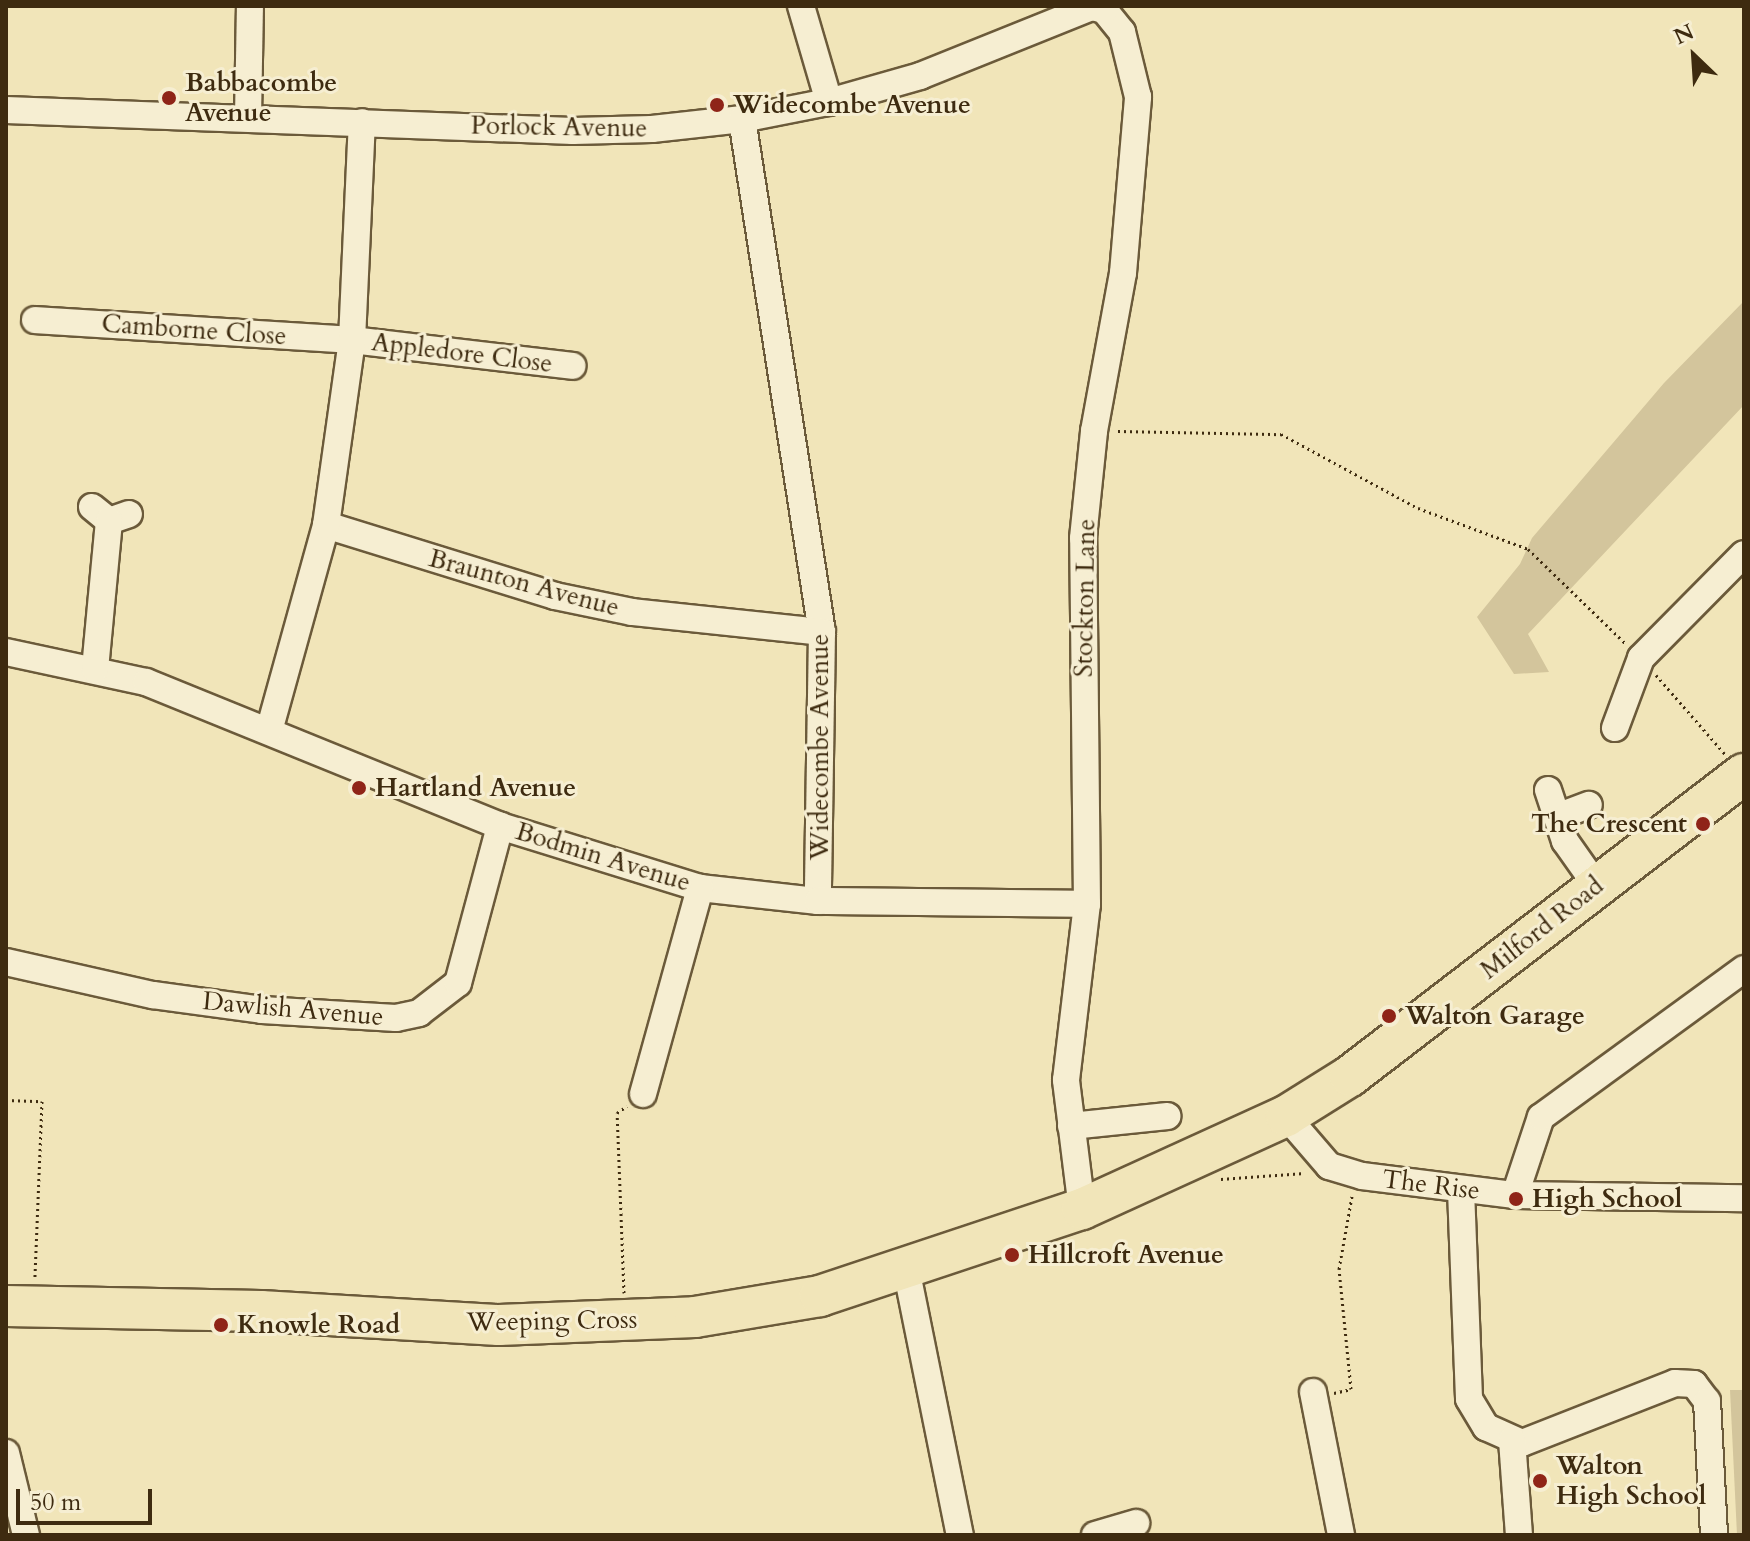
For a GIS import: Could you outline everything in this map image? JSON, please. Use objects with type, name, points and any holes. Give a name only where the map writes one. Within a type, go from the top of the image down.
[{"type":"highway","name":"Milford Road","points":[[1082,1209],[1286,1116],[1350,1076],[1596,885],[1738,768]]},
{"type":"highway","name":"Weeping Cross","points":[[20,1307],[261,1311],[499,1325],[695,1317],[820,1296],[1082,1209]]},
{"type":"street","points":[[248,118],[250,6]]},
{"type":"street","points":[[801,6],[829,102]]},
{"type":"street","name":"Porlock Avenue","points":[[6,110],[573,131],[742,119],[829,102],[920,76],[1092,6]]},
{"type":"street","name":"Stockton Lane","points":[[1082,1209],[1066,1080],[1087,904],[1081,602],[1094,431],[1123,273],[1138,97],[1122,32],[1114,19],[1092,6]]},
{"type":"street","name":"Widecombe Avenue","points":[[742,119],[822,632],[818,901]]},
{"type":"street","points":[[269,731],[326,525],[352,340],[362,122]]},
{"type":"street","name":"Camborne Close","points":[[35,320],[352,340]]},
{"type":"street","name":"Appledore Close","points":[[352,340],[572,366]]},
{"type":"street","points":[[95,669],[110,514]]},
{"type":"street","name":"Braunton Avenue","points":[[326,525],[555,596],[632,612],[822,632]]},
{"type":"street","points":[[1614,714],[1641,658],[1744,554]]},
{"type":"street","name":"Bodmin Avenue","points":[[6,652],[95,669],[207,703],[500,826],[700,888],[818,901],[1087,904]]},
{"type":"street","points":[[1548,790],[1575,859],[1596,885]]},
{"type":"street","points":[[1557,817],[1589,805]]},
{"type":"street","name":"Dawlish Avenue","points":[[6,962],[153,995],[262,1010],[396,1018],[419,1013],[458,983],[500,826]]},
{"type":"street","points":[[643,1094],[700,888]]},
{"type":"street","points":[[1515,1195],[1541,1117],[1744,969]]},
{"type":"street","points":[[1071,1126],[1167,1116]]},
{"type":"street","name":"The Rise","points":[[1286,1116],[1329,1166],[1362,1176],[1515,1195],[1744,1198]]},
{"type":"street","points":[[1461,1190],[1469,1399],[1486,1427],[1522,1443],[1675,1383],[1694,1384],[1707,1401],[1714,1535]]},
{"type":"street","points":[[906,1268],[960,1535]]},
{"type":"street","points":[[1314,1395],[1341,1535]]},
{"type":"street","points":[[1512,1440],[1519,1535]]},
{"type":"street","points":[[6,1453],[26,1535]]},
{"type":"street","points":[[1095,1535],[1136,1523]]},
{"type":"path","points":[[1094,431],[1281,434],[1418,508],[1528,549],[1641,658],[1738,768]]},
{"type":"path","points":[[625,1321],[617,1113],[643,1094]]},
{"type":"path","points":[[6,1100],[42,1101],[20,1307]]},
{"type":"path","points":[[1216,1181],[1310,1174]]},
{"type":"path","points":[[1314,1395],[1351,1389],[1339,1269],[1346,1210],[1362,1176]]},
{"type":"shaded area","points":[[1744,301],[1744,405],[1528,634],[1549,672],[1514,674],[1477,617],[1520,564],[1532,538],[1664,383]]},
{"type":"shaded area","points":[[1730,1390],[1744,1390],[1744,1535],[1737,1535]]},
{"type":"place","name":"Babbacombe Avenue","points":[[169,98]]},
{"type":"place","name":"Widecombe Avenue","points":[[717,105]]},
{"type":"place","name":"Hartland Avenue","points":[[359,788]]},
{"type":"place","name":"The Crescent","points":[[1703,824]]},
{"type":"place","name":"Walton Garage","points":[[1389,1016]]},
{"type":"place","name":"High School","points":[[1516,1199]]},
{"type":"place","name":"Hillcroft Avenue","points":[[1012,1255]]},
{"type":"place","name":"Knowle Road","points":[[221,1325]]},
{"type":"place","name":"Walton High School","points":[[1540,1481]]}]
